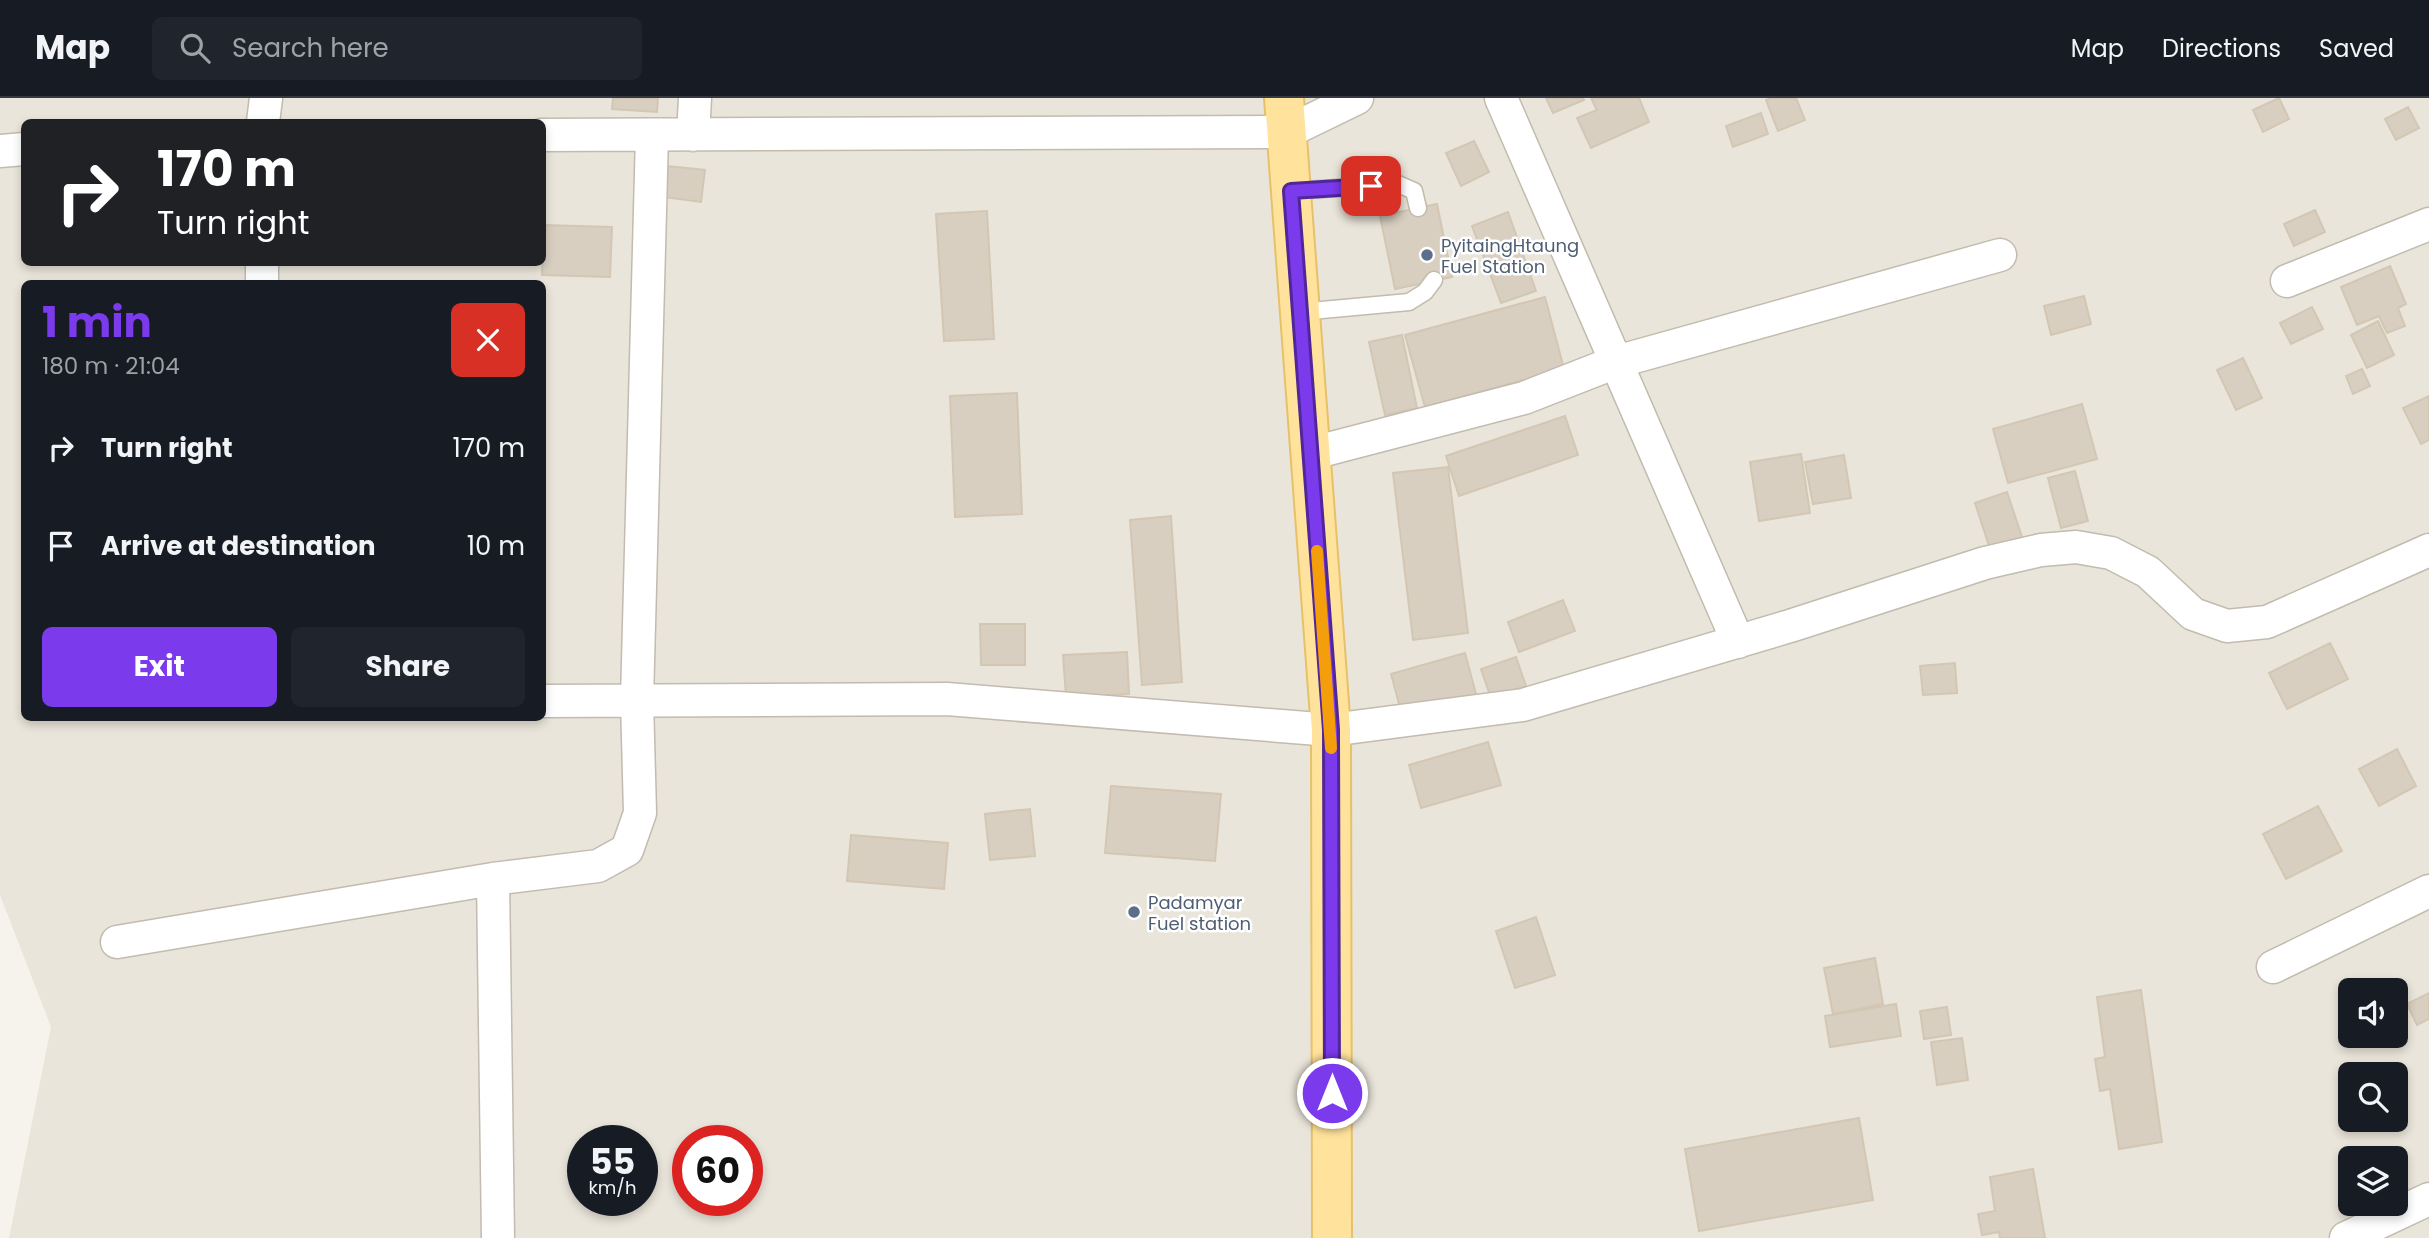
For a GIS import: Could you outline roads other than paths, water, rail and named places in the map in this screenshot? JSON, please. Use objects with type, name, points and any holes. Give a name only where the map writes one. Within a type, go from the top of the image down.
[{"type":"main road","points":[[1285,115],[1331,730],[1334,1236]]},
{"type":"street","points":[[263,119],[266,98]]},
{"type":"street","points":[[692,135],[695,98]]},
{"type":"street","points":[[546,135],[692,135],[1285,115],[1357,98]]},
{"type":"street","points":[[1501,98],[1738,642]]},
{"type":"street","points":[[117,942],[493,878],[598,866],[627,850],[640,813],[637,700],[652,135]]},
{"type":"street","points":[[0,151],[21,149]]},
{"type":"street","points":[[2287,282],[2429,224]]},
{"type":"street","points":[[1310,454],[1524,398],[1616,362],[2000,255]]},
{"type":"street","points":[[546,701],[947,699],[1331,730],[1523,705],[1738,642],[1985,563],[2041,550],[2076,547],[2111,552],[2148,572],[2193,614],[2227,626],[2267,622],[2429,550]]},
{"type":"street","points":[[493,878],[498,1238]]},
{"type":"street","points":[[2273,967],[2429,891]]},
{"type":"street","points":[[2346,1238],[2429,1199]]},
{"type":"lane","points":[[1291,191],[1398,184],[1414,191],[1418,208]]},
{"type":"lane","points":[[1300,312],[1409,302],[1425,292],[1434,280]]},
{"type":"place","name":"PyitaingHtaung Fuel Station","points":[[1427,255]]},
{"type":"place","name":"Padamyar Fuel station","points":[[1134,912]]}]
